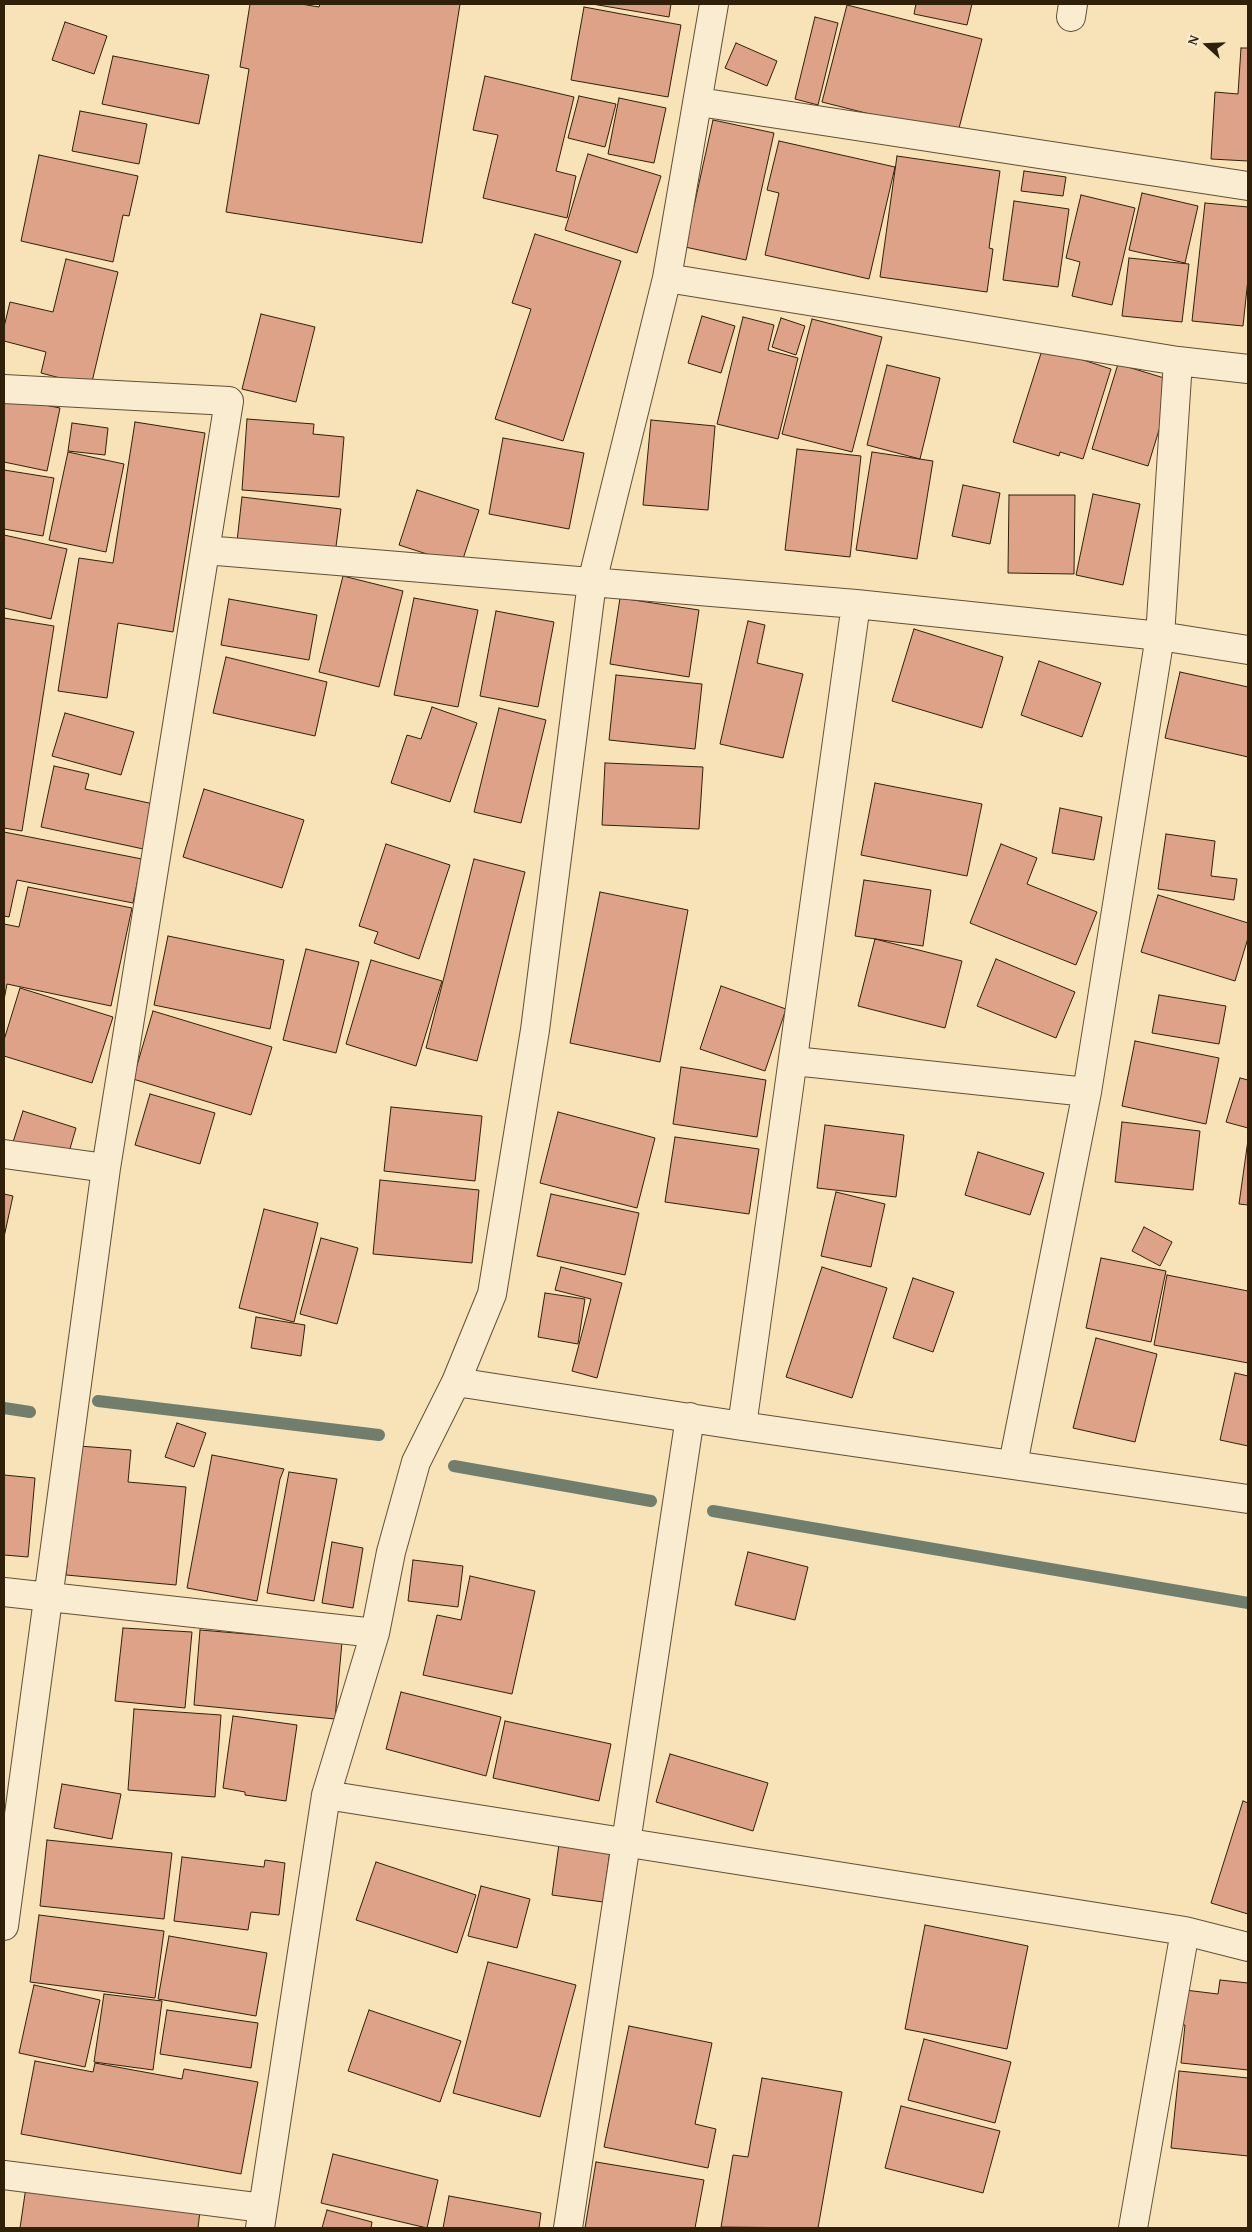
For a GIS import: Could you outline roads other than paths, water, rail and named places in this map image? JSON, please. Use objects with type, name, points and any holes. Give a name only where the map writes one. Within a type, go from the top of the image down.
[{"type":"street","points":[[4,2175],[262,2218],[326,1795],[375,1633],[391,1552],[416,1462],[456,1382],[492,1294],[535,1030],[592,582],[667,278],[683,181],[699,102],[714,4]]},
{"type":"street","points":[[699,102],[1248,186]]},
{"type":"street","points":[[667,278],[1178,361],[1248,369]]},
{"type":"street","points":[[1013,1464],[1087,1092],[1160,636],[1178,361]]},
{"type":"street","points":[[4,389],[229,401],[106,1168],[4,1926]]},
{"type":"street","points":[[205,550],[856,604],[1160,636],[1248,650]]},
{"type":"street","points":[[742,1426],[856,604]]},
{"type":"street","points":[[794,1061],[1087,1092]]},
{"type":"street","points":[[4,1154],[106,1168]]},
{"type":"street","points":[[456,1382],[742,1426],[1248,1499]]},
{"type":"street","points":[[568,2228],[690,1418]]},
{"type":"street","points":[[4,1592],[375,1633]]},
{"type":"street","points":[[326,1795],[1184,1932],[1248,1947]]},
{"type":"street","points":[[1133,2228],[1184,1932]]},
{"type":"waterway","points":[[98,1401],[379,1435]]},
{"type":"waterway","points":[[4,1408],[30,1412]]},
{"type":"waterway","points":[[454,1466],[651,1501]]},
{"type":"waterway","points":[[713,1511],[1248,1603]]}]
